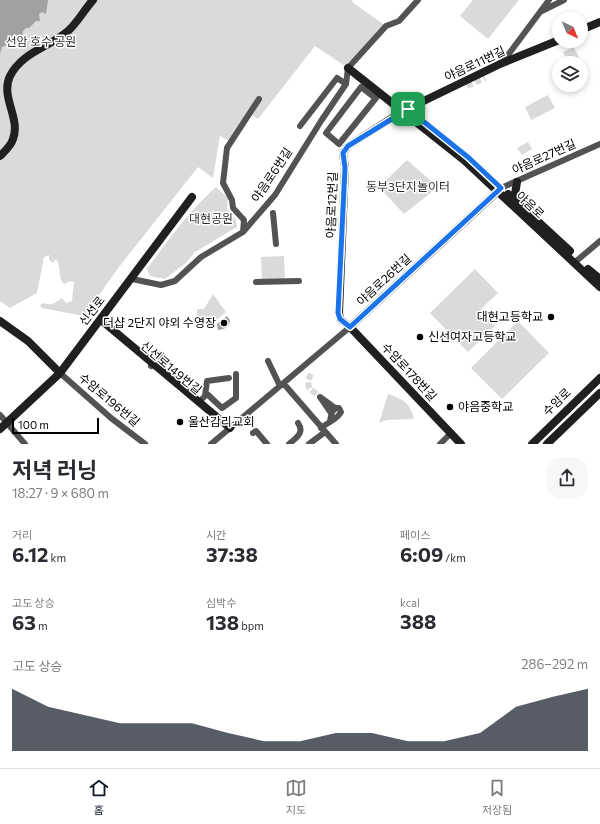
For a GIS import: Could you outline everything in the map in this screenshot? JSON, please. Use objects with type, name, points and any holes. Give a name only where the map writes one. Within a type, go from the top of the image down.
[{"type":"street","points":[[0,156],[14,139],[16,127],[8,92],[8,85],[12,72],[27,57],[69,30],[93,0]]},
{"type":"street","points":[[348,68],[386,26],[399,21],[418,0]]},
{"type":"street","points":[[500,64],[518,47],[540,11],[549,2],[564,0]]},
{"type":"street","points":[[588,27],[600,22]]},
{"type":"street","name":"야음로11번길","points":[[405,110],[500,64],[552,43]]},
{"type":"street","name":"야음로6번길","points":[[132,279],[161,285],[176,281],[201,257],[243,232],[275,195],[346,84],[348,68]]},
{"type":"street","name":"야음로","points":[[348,68],[378,95],[405,110],[469,158],[499,190],[514,200],[576,260],[600,287]]},
{"type":"street","points":[[300,126],[337,78],[346,84]]},
{"type":"street","points":[[361,87],[378,95],[339,144],[326,133],[361,87]]},
{"type":"street","points":[[243,232],[244,220],[233,208],[232,200],[223,183],[227,148],[259,99]]},
{"type":"street","name":"야음로","points":[[405,110],[499,190],[576,260],[600,279]]},
{"type":"street","name":"야음로12번길","points":[[350,327],[340,319],[338,313],[345,168],[343,153],[348,146],[405,110]]},
{"type":"street","name":"야음로27번길","points":[[499,190],[600,144]]},
{"type":"street","name":"야음로","points":[[514,200],[517,182]]},
{"type":"street","name":"야음로26번길","points":[[211,444],[350,327],[499,190]]},
{"type":"street","name":"신선로","points":[[0,429],[60,373],[132,279],[192,197]]},
{"type":"street","points":[[273,214],[276,244]]},
{"type":"street","points":[[576,260],[600,242]]},
{"type":"street","points":[[256,282],[299,280]]},
{"type":"street","points":[[0,321],[28,341],[60,373]]},
{"type":"street","name":"신선로149번길","points":[[100,321],[228,430]]},
{"type":"street","name":"수암로178번길","points":[[350,327],[461,444]]},
{"type":"street","points":[[161,354],[152,365],[199,402],[228,430]]},
{"type":"street","points":[[268,360],[279,384],[284,384],[336,444]]},
{"type":"street","name":"수암로196번길","points":[[60,373],[111,418],[145,444]]},
{"type":"street","points":[[206,392],[222,408],[236,398],[236,374]]},
{"type":"street","points":[[199,402],[205,396],[206,381],[229,378]]},
{"type":"street","name":"수암로","points":[[532,444],[600,378]]},
{"type":"street","name":"수암로","points":[[547,444],[600,394]]},
{"type":"street","points":[[309,444],[330,421],[333,410],[340,409],[340,414],[337,419],[330,421]]},
{"type":"street","points":[[0,415],[25,444]]},
{"type":"street","points":[[289,444],[301,432],[298,423]]},
{"type":"street","points":[[253,433],[256,431],[268,444]]},
{"type":"street","points":[[440,444],[451,433]]},
{"type":"green space","name":"선암 호수 공원","points":[[0,0],[353,0],[352,2],[386,26],[348,68],[315,46],[258,119],[250,114],[229,141],[220,136],[213,178],[198,167],[119,267],[84,316],[42,308],[40,305],[43,303],[53,304],[62,298],[66,303],[72,301],[74,282],[70,281],[64,284],[61,278],[58,262],[56,259],[53,263],[49,260],[49,255],[44,257],[37,293],[10,308],[0,301]]},
{"type":"green space","points":[[473,0],[519,0],[488,39],[460,16]]},
{"type":"green space","points":[[574,48],[578,56],[565,56],[563,52]]},
{"type":"green space","points":[[548,95],[555,108],[531,120],[525,107]]},
{"type":"green space","points":[[528,142],[532,149],[522,155],[517,148]]},
{"type":"green space","name":"동부3단지놀이터","points":[[407,160],[438,187],[404,214],[379,187]]},
{"type":"green space","name":"대현공원","points":[[216,187],[228,198],[227,208],[236,220],[237,227],[195,252],[186,263],[165,279],[150,276],[147,269],[163,247],[179,226]]},
{"type":"green space","points":[[284,256],[285,281],[262,282],[261,257]]},
{"type":"green space","points":[[475,269],[498,293],[480,310],[495,326],[468,352],[430,313]]},
{"type":"green space","points":[[213,294],[226,312],[214,322],[196,322],[197,309],[204,309]]},
{"type":"green space","points":[[518,321],[549,353],[502,399],[471,368]]},
{"type":"green space","points":[[388,394],[406,402],[414,419],[387,420],[379,423]]},
{"type":"shaded area","points":[[0,0],[48,0],[46,14],[42,12],[39,14],[40,21],[36,21],[29,28],[26,28],[23,31],[22,38],[2,47],[0,54]]},
{"type":"shaded area","name":"더샵 2단지 야외 수영장","points":[[227,316],[230,320],[228,326],[218,330],[217,324]]},
{"type":"tunnel","points":[[467,86],[485,78]]},
{"type":"tunnel","points":[[311,374],[308,380],[309,388],[320,397]]},
{"type":"place","name":"대현고등학교","points":[[551,317]]},
{"type":"place","name":"더샵 2단지 야외 수영장","points":[[224,323]]},
{"type":"place","name":"신선여자고등학교","points":[[420,337]]},
{"type":"place","name":"야음중학교","points":[[450,407]]},
{"type":"place","name":"울산감리교회","points":[[180,422]]},
{"type":"route","points":[[408,109],[469,158],[501,188],[350,327],[340,319],[338,313],[345,168],[343,153],[348,146],[408,109]]}]
